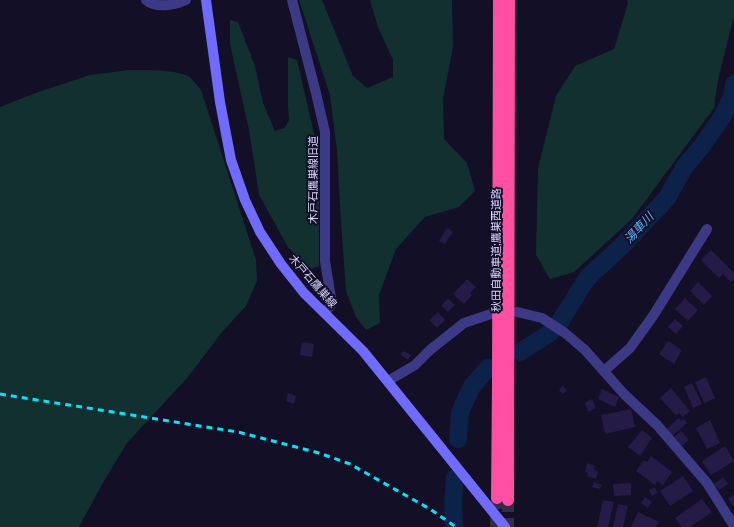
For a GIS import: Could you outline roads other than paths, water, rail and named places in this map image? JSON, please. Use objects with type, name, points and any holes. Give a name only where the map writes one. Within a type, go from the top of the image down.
[{"type":"highway","name":"秋田自動車道;鷹巣西道路","points":[[499,0],[498,384],[502,499],[509,0]]},
{"type":"main road","name":"木戸石鷹巣線","points":[[206,0],[220,102],[230,153],[245,200],[260,232],[281,264],[304,293],[363,351],[505,527]]},
{"type":"street","points":[[146,0],[150,4],[157,6],[186,0]]},
{"type":"street","name":"木戸石鷹巣線旧道","points":[[292,0],[313,79],[325,132],[325,261],[332,304],[324,313]]},
{"type":"street","points":[[604,372],[630,348],[653,316],[707,229]]},
{"type":"street","points":[[517,312],[542,318],[565,333],[585,350],[624,394],[657,425],[707,483],[734,526]]},
{"type":"street","points":[[388,381],[415,365],[430,350],[464,323],[491,314]]},
{"type":"waterway","name":"湯車川","points":[[520,352],[550,333],[560,322],[587,278],[623,245],[667,198],[685,166],[702,146],[722,117],[732,97],[734,84]]},
{"type":"waterway","name":"湯車川","points":[[458,439],[460,412],[472,386],[488,368]]},
{"type":"waterway","name":"湯車川","points":[[454,527],[453,502],[455,478]]},
{"type":"tunnel","points":[[496,527],[497,498]]},
{"type":"tunnel","points":[[508,500],[508,527]]},
{"type":"railway","points":[[0,394],[238,432],[319,453],[350,464],[430,509],[456,527]]}]
